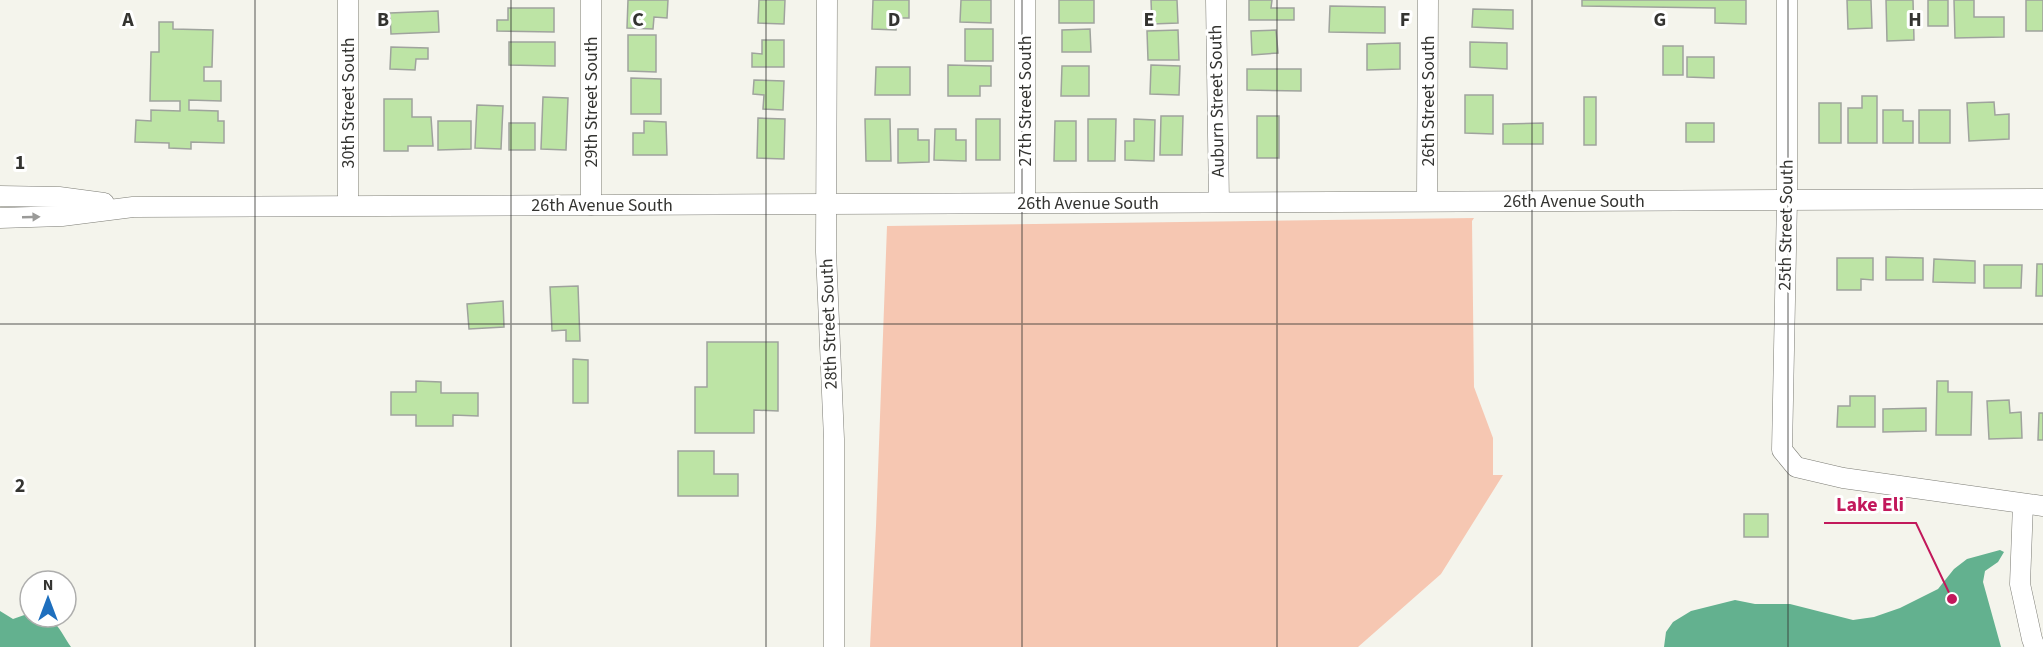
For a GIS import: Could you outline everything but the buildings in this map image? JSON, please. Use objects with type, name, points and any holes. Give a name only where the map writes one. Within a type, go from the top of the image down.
[{"type":"street","name":"30th Street South","points":[[348,0],[348,206]]},
{"type":"street","name":"29th Street South","points":[[591,0],[591,205]]},
{"type":"street","name":"28th Street South","points":[[827,0],[826,204],[834,439],[834,647]]},
{"type":"street","name":"27th Street South","points":[[1025,0],[1025,203]]},
{"type":"street","name":"Auburn Street South","points":[[1216,0],[1218,202]]},
{"type":"street","name":"26th Street South","points":[[1427,201],[1428,0]]},
{"type":"street","name":"25th Street South","points":[[1787,0],[1787,200],[1782,450],[1796,467],[1833,476],[2023,504]]},
{"type":"street","name":"26th Avenue South","points":[[0,196],[59,197],[133,207]]},
{"type":"street","name":"26th Avenue South","points":[[0,218],[62,216],[133,207],[2043,199]]},
{"type":"street","points":[[2035,647],[2031,639],[2020,584],[2023,504],[2043,506]]},
{"type":"shaded area","points":[[1474,218],[1472,221],[1474,387],[1493,438],[1493,475],[1503,475],[1441,574],[1358,647],[870,647],[887,226]]},
{"type":"shaded area","points":[[2000,550],[2004,552],[1998,562],[1985,571],[1983,582],[2001,647],[1664,647],[1666,632],[1673,622],[1691,611],[1735,600],[1755,604],[1790,604],[1853,620],[1874,617],[1900,608],[1938,589],[1954,569],[1967,559]]},
{"type":"shaded area","points":[[0,611],[13,619],[18,617],[18,629],[60,629],[71,647],[0,647]]},
{"type":"place","name":"Lake Eli","points":[[1952,599]]}]
